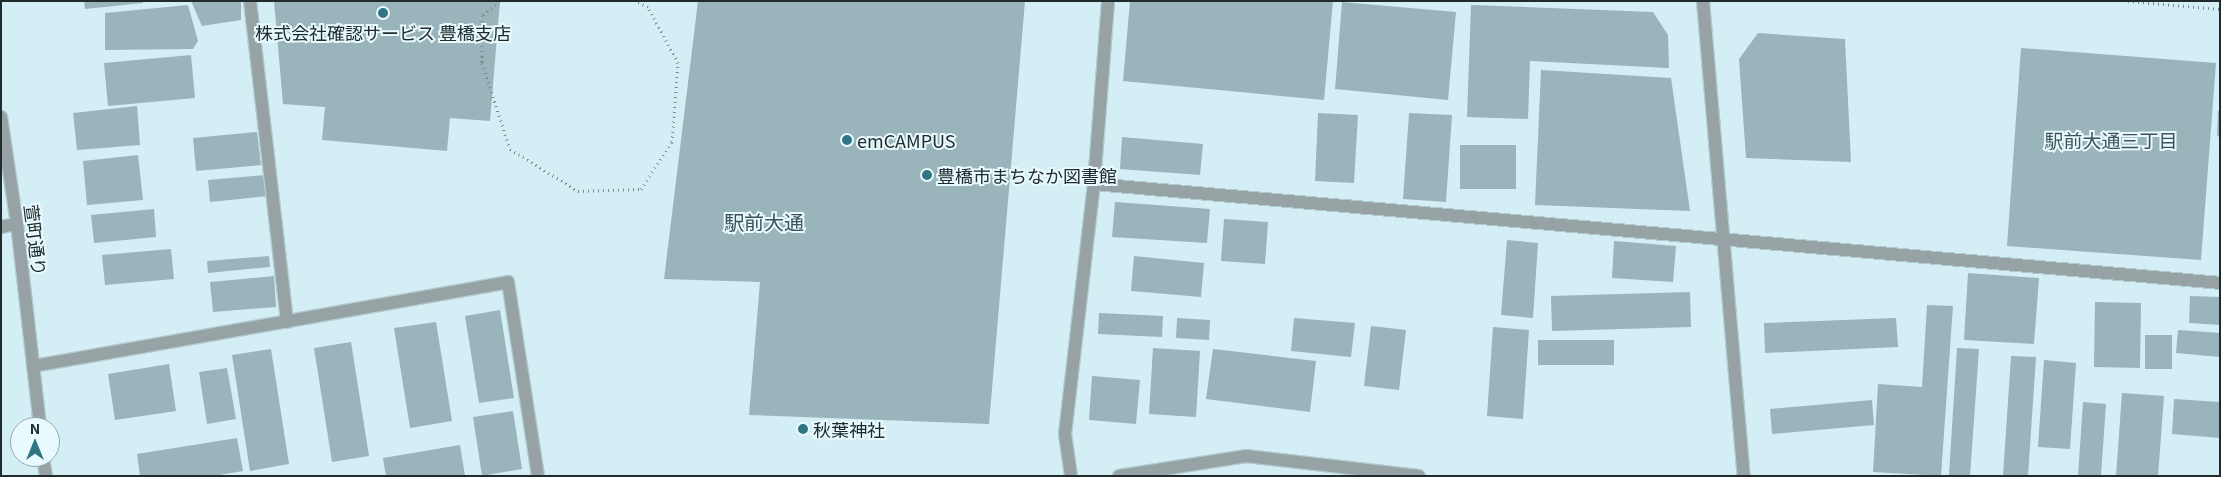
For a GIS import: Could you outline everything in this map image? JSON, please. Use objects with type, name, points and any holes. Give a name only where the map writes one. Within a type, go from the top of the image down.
[{"type":"street","points":[[250,1],[286,322]]},
{"type":"street","points":[[1071,476],[1065,434],[1094,184],[1108,1]]},
{"type":"street","points":[[1703,1],[1744,476]]},
{"type":"street","name":"萱町通り","points":[[1,117],[17,224],[39,417]]},
{"type":"street","points":[[1094,184],[2220,284]]},
{"type":"street","points":[[1,227],[17,224]]},
{"type":"street","points":[[33,366],[508,282],[538,476]]},
{"type":"street","points":[[1119,476],[1246,456],[1418,476]]},
{"type":"path","points":[[499,1],[482,16],[482,63],[510,149],[578,191],[641,189],[672,142],[678,63],[648,8],[636,1]]},
{"type":"path","points":[[2128,1],[2220,9]]},
{"type":"building","points":[[84,1],[143,1],[143,3],[85,9]]},
{"type":"building","points":[[191,1],[241,1],[241,20],[202,26]]},
{"type":"building","points":[[274,1],[500,1],[490,121],[450,118],[447,151],[322,140],[325,107],[283,104]]},
{"type":"building","name":"emCAMPUS","points":[[698,1],[1025,1],[989,424],[749,415],[760,282],[664,279]]},
{"type":"building","points":[[1130,1],[1333,1],[1324,100],[1123,81]]},
{"type":"building","points":[[1342,2],[1456,12],[1448,100],[1335,89]]},
{"type":"building","points":[[188,5],[198,41],[193,49],[105,50],[105,13]]},
{"type":"building","points":[[1471,5],[1653,12],[1668,35],[1669,68],[1530,61],[1528,119],[1467,117]]},
{"type":"building","points":[[1758,33],[1845,39],[1851,162],[1746,158],[1739,59]]},
{"type":"building","points":[[2021,48],[2216,63],[2201,260],[2007,246]]},
{"type":"building","points":[[191,55],[195,98],[108,106],[104,63]]},
{"type":"building","points":[[1541,70],[1671,78],[1690,211],[1535,205]]},
{"type":"building","points":[[137,106],[140,145],[77,150],[73,113]]},
{"type":"building","points":[[2218,111],[2220,111],[2220,137],[2217,136]]},
{"type":"building","points":[[1318,113],[1358,115],[1354,183],[1315,181]]},
{"type":"building","points":[[1409,113],[1452,115],[1446,202],[1403,199]]},
{"type":"building","points":[[257,132],[261,165],[196,171],[193,138]]},
{"type":"building","points":[[1122,137],[1203,144],[1200,175],[1120,169]]},
{"type":"building","points":[[1460,145],[1516,145],[1516,189],[1460,189]]},
{"type":"building","points":[[138,155],[143,200],[87,205],[83,161]]},
{"type":"building","points":[[266,175],[268,196],[210,202],[208,180]]},
{"type":"building","points":[[1115,202],[1210,209],[1207,243],[1112,237]]},
{"type":"building","points":[[154,209],[156,237],[94,243],[91,215]]},
{"type":"building","points":[[1224,219],[1268,222],[1265,264],[1221,261]]},
{"type":"building","points":[[1507,240],[1538,243],[1533,318],[1501,315]]},
{"type":"building","points":[[1614,241],[1676,246],[1673,282],[1612,278]]},
{"type":"building","points":[[171,249],[174,279],[105,285],[102,255]]},
{"type":"building","points":[[269,256],[270,267],[208,273],[207,261]]},
{"type":"building","points":[[1134,256],[1204,263],[1201,297],[1131,291]]},
{"type":"building","points":[[1968,273],[2039,278],[2034,344],[1964,340]]},
{"type":"building","points":[[274,276],[276,307],[213,312],[210,282]]},
{"type":"building","points":[[1690,292],[1691,327],[1552,331],[1551,296]]},
{"type":"building","points":[[2190,296],[2220,297],[2220,325],[2189,323]]},
{"type":"building","points":[[2095,302],[2141,303],[2140,368],[2094,367]]},
{"type":"building","points":[[1927,305],[1953,306],[1941,476],[1873,472],[1878,384],[1922,387]]},
{"type":"building","points":[[500,310],[514,398],[479,403],[465,316]]},
{"type":"building","points":[[1099,313],[1163,316],[1162,337],[1098,334]]},
{"type":"building","points":[[1177,318],[1210,320],[1209,340],[1176,338]]},
{"type":"building","points":[[1294,318],[1355,323],[1351,357],[1291,351]]},
{"type":"building","points":[[1896,318],[1898,347],[1765,353],[1764,323]]},
{"type":"building","points":[[436,322],[452,421],[410,428],[394,328]]},
{"type":"building","points":[[1371,326],[1406,330],[1399,390],[1364,386]]},
{"type":"building","points":[[1493,327],[1529,330],[1523,419],[1487,416]]},
{"type":"building","points":[[2178,330],[2220,333],[2220,357],[2176,353]]},
{"type":"building","points":[[2145,335],[2172,335],[2172,369],[2145,369]]},
{"type":"building","points":[[1538,340],[1614,340],[1614,365],[1538,365]]},
{"type":"building","points":[[351,342],[369,456],[332,462],[314,348]]},
{"type":"building","points":[[1153,348],[1200,351],[1196,417],[1149,414]]},
{"type":"building","points":[[1957,348],[1979,349],[1970,476],[1949,475]]},
{"type":"building","points":[[271,349],[289,464],[250,471],[232,355]]},
{"type":"building","points":[[1213,349],[1316,361],[1310,412],[1206,399]]},
{"type":"building","points":[[2011,356],[2036,357],[2028,476],[2003,476]]},
{"type":"building","points":[[2044,360],[2076,363],[2070,449],[2038,447]]},
{"type":"building","points":[[169,364],[176,411],[115,420],[108,374]]},
{"type":"building","points":[[227,368],[236,419],[207,424],[199,372]]},
{"type":"building","points":[[1092,376],[1140,380],[1136,424],[1089,420]]},
{"type":"building","points":[[2122,393],[2164,396],[2158,476],[2116,476]]},
{"type":"building","points":[[2174,399],[2220,402],[2220,438],[2172,434]]},
{"type":"building","points":[[1872,400],[1874,425],[1772,434],[1770,409]]},
{"type":"building","points":[[2083,402],[2106,404],[2101,476],[2078,476]]},
{"type":"building","points":[[513,411],[522,469],[482,476],[473,417]]},
{"type":"building","points":[[237,438],[243,471],[214,476],[140,476],[137,454]]},
{"type":"building","points":[[460,445],[465,476],[386,476],[383,458]]},
{"type":"place","name":"株式会社確認サービス 豊橋支店","points":[[383,13]]},
{"type":"place","name":"emCAMPUS","points":[[847,140]]},
{"type":"place","name":"豊橋市まちなか図書館","points":[[927,175]]},
{"type":"place","name":"秋葉神社","points":[[803,429]]},
{"type":"district","name":"駅前大通三丁目","points":[[2111,140]]},
{"type":"district","name":"駅前大通","points":[[764,221]]}]
